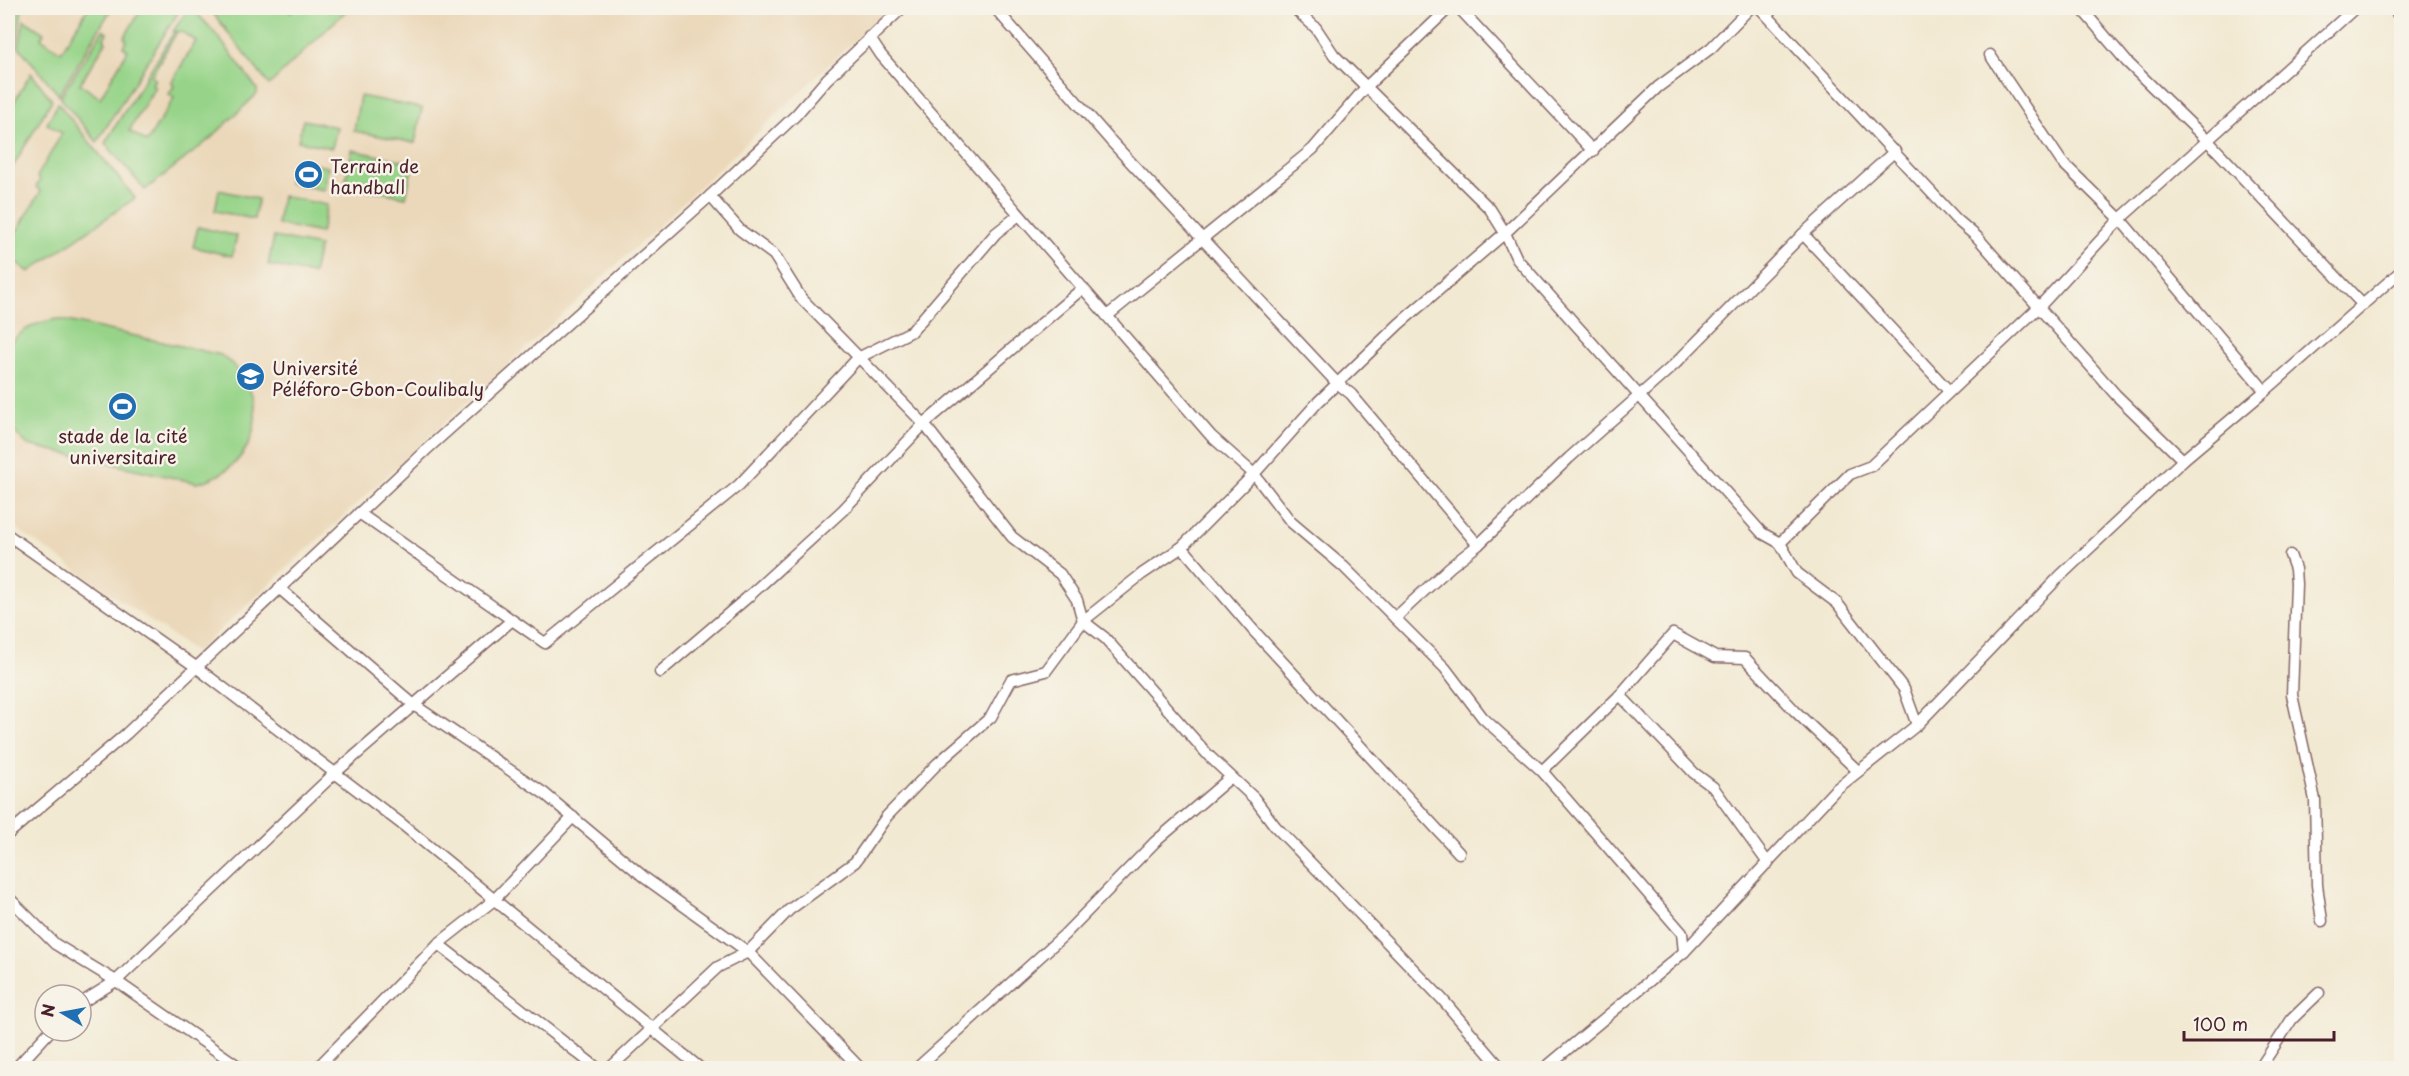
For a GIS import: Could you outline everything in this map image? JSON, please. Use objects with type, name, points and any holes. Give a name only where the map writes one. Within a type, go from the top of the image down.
[{"type":"street","points":[[8,834],[126,734],[426,450],[710,196],[796,115],[827,79],[869,37],[902,8]]},
{"type":"street","points":[[995,8],[1110,140],[1337,383],[1351,394],[1478,546]]},
{"type":"street","points":[[1294,8],[1316,28],[1334,56],[1490,209],[1517,259],[1762,533],[1780,543],[1797,573],[1837,603],[1904,689],[1917,725]]},
{"type":"street","points":[[1107,316],[1313,149],[1366,87],[1449,8]]},
{"type":"street","points":[[1459,8],[1593,151]]},
{"type":"street","points":[[610,1068],[718,967],[748,952],[789,910],[855,862],[887,816],[938,764],[991,717],[1011,680],[1046,671],[1083,621],[1142,574],[1182,547],[1254,474],[1337,383],[1399,324],[1505,233],[1658,87],[1711,48],[1750,8]]},
{"type":"street","points":[[1760,8],[2039,307],[2116,395],[2183,460]]},
{"type":"street","points":[[2080,8],[2127,62],[2208,141],[2363,305]]},
{"type":"street","points":[[1780,543],[1850,474],[1871,466],[1948,390],[2039,307],[2120,219],[2355,8]]},
{"type":"street","points":[[2392,8],[2402,18]]},
{"type":"street","points":[[869,37],[881,55],[1211,436],[1254,474],[1291,522],[1344,567],[1445,668],[1483,718],[1542,771],[1682,933],[1684,952]]},
{"type":"street","points":[[1990,55],[2061,162],[2120,219],[2265,391]]},
{"type":"street","points":[[1395,618],[1450,567],[1478,546],[1638,395],[1676,363],[1803,234],[1895,151]]},
{"type":"street","points":[[710,196],[740,230],[774,255],[801,298],[924,424],[1012,537],[1060,574],[1077,600],[1083,621],[1104,638],[1209,756],[1254,798],[1275,826],[1442,999],[1501,1068]]},
{"type":"street","points":[[359,513],[545,644],[739,485],[858,358],[912,331],[996,233],[1019,215]]},
{"type":"street","points":[[1803,234],[1948,390]]},
{"type":"street","points":[[1545,1068],[1684,952],[1835,790],[1917,725],[2060,576],[2183,460],[2402,270]]},
{"type":"street","points":[[660,672],[748,597],[843,510],[924,424],[1083,288]]},
{"type":"street","points":[[8,535],[196,667],[403,825],[700,1068]]},
{"type":"street","points":[[1182,547],[1253,630],[1459,853]]},
{"type":"street","points":[[2290,555],[2295,568],[2296,584],[2292,695],[2315,800],[2317,885],[2322,921]]},
{"type":"street","points":[[279,588],[414,705],[545,794],[645,878],[748,952],[860,1068]]},
{"type":"street","points":[[93,995],[116,981],[335,773],[511,621]]},
{"type":"street","points":[[1542,771],[1620,695],[1673,634],[1715,657],[1746,658],[1795,711],[1858,771]]},
{"type":"street","points":[[1620,695],[1694,773],[1713,787],[1768,864]]},
{"type":"street","points":[[917,1068],[1064,936],[1155,842],[1231,777]]},
{"type":"street","points":[[317,1068],[438,944],[494,900],[573,817]]},
{"type":"street","points":[[8,897],[55,944],[116,981],[241,1068]]},
{"type":"street","points":[[438,944],[597,1068]]},
{"type":"street","points":[[2260,1068],[2282,1032],[2319,993]]},
{"type":"street","points":[[16,1068],[39,1043]]},
{"type":"shaded area","name":"Université Péléforo-Gbon-Coulibaly","points":[[8,8],[889,8],[652,232],[196,652],[8,523]]},
{"type":"green space","points":[[8,8],[22,8],[16,48],[8,60]]},
{"type":"green space","points":[[88,8],[112,8],[59,95],[19,47],[24,20],[44,33],[41,38],[61,52]]},
{"type":"green space","points":[[142,8],[181,8],[97,142],[61,96],[103,30],[107,33],[104,38],[106,42],[80,84],[100,98],[128,50],[123,47],[127,40],[124,38]]},
{"type":"green space","points":[[189,8],[206,22],[257,89],[257,94],[210,139],[145,190],[105,143],[174,32],[177,32],[151,76],[155,79],[152,84],[155,87],[129,131],[147,142],[174,98],[169,94],[174,86],[171,83],[196,41],[182,32],[173,31]]},
{"type":"green space","points":[[219,8],[285,8],[290,12],[295,8],[349,8],[269,85],[213,13]]},
{"type":"green space","points":[[31,73],[52,100],[8,175],[8,112]]},
{"type":"green space","points":[[360,96],[422,108],[415,143],[354,131]]},
{"type":"green space","points":[[58,103],[135,198],[29,272],[8,256],[8,235],[13,238],[41,191],[36,187],[40,180],[37,177],[62,133],[47,124]]},
{"type":"green space","name":"Terrain de handball","points":[[303,120],[337,127],[332,148],[298,141]]},
{"type":"green space","points":[[352,150],[413,163],[406,197],[345,185]]},
{"type":"green space","name":"Terrain de handball","points":[[294,160],[328,167],[324,190],[289,183]]},
{"type":"green space","points":[[219,190],[258,199],[254,219],[215,211]]},
{"type":"green space","points":[[282,196],[327,205],[321,233],[277,224]]},
{"type":"green space","points":[[198,227],[237,236],[232,256],[193,247]]},
{"type":"green space","points":[[274,237],[319,246],[313,274],[268,265]]},
{"type":"green space","points":[[58,319],[221,355],[238,371],[250,388],[255,408],[254,427],[248,446],[236,462],[219,475],[197,483],[28,445],[8,426],[8,346],[30,327]]},
{"type":"place","name":"Terrain de handball","points":[[309,175]]},
{"type":"place","name":"Université Péléforo-Gbon-Coulibaly","points":[[251,377]]},
{"type":"place","name":"stade de la cité universitaire","points":[[123,406]]}]
